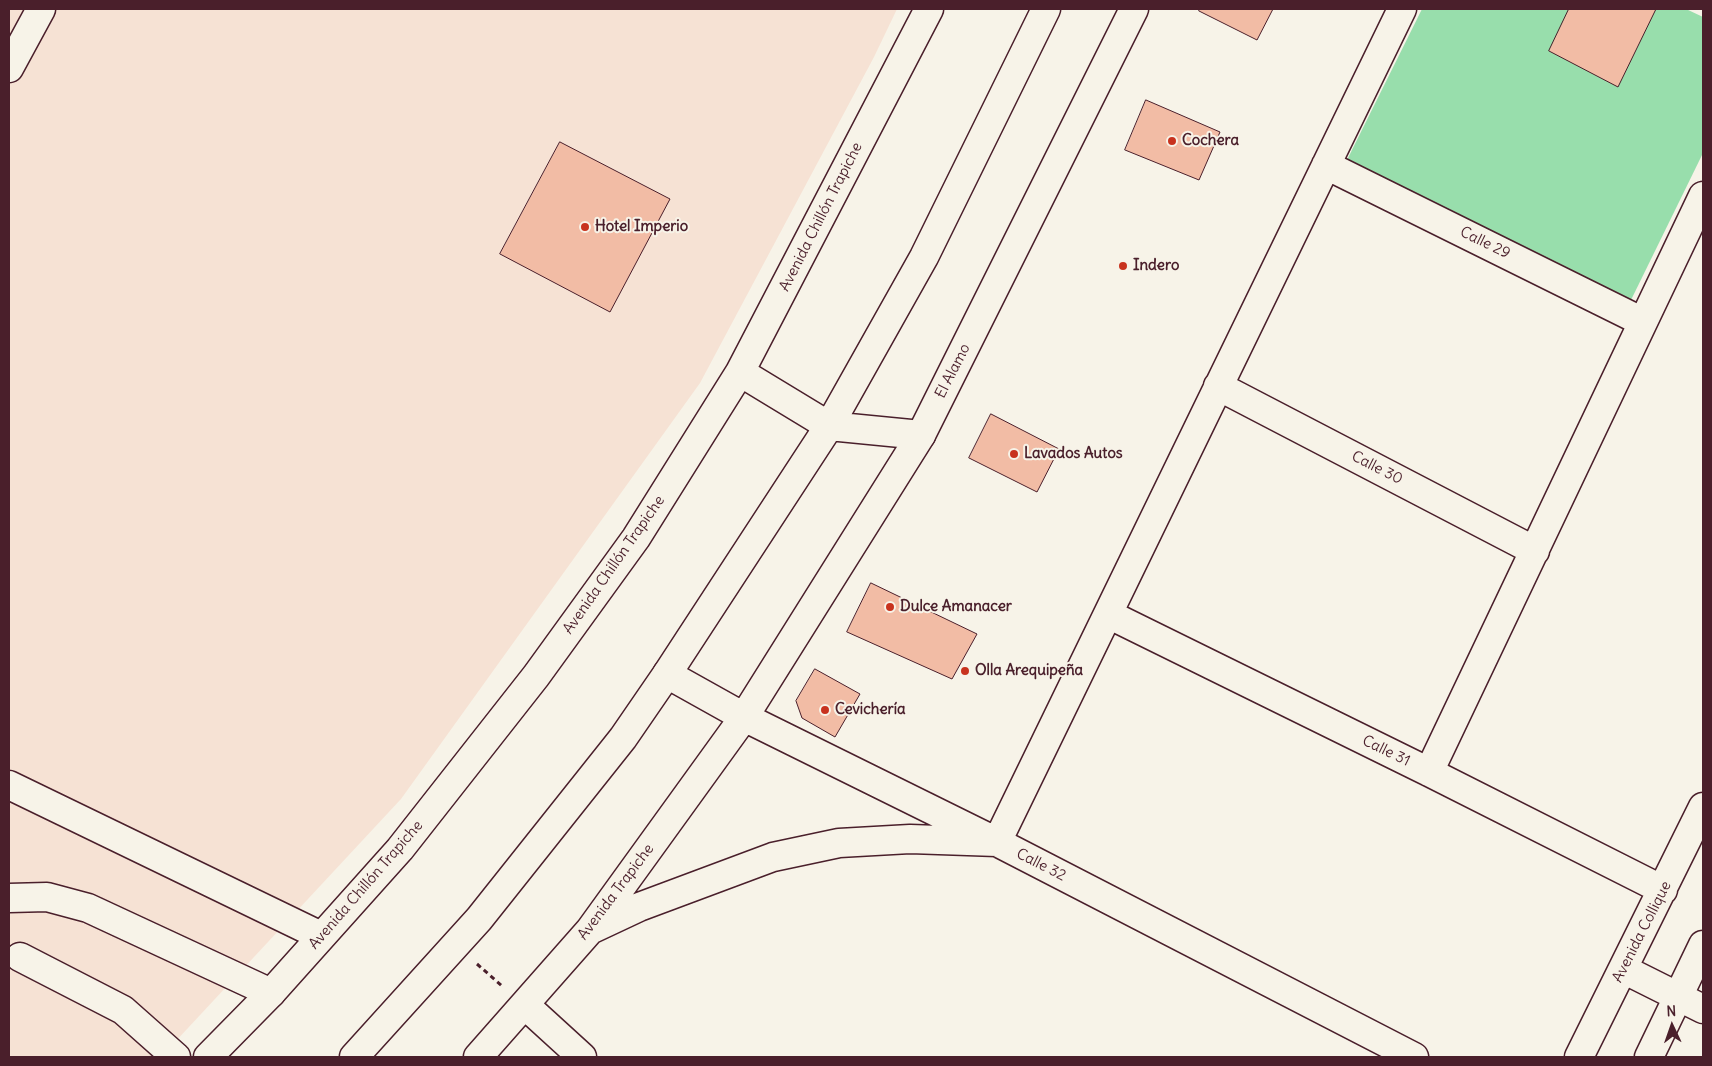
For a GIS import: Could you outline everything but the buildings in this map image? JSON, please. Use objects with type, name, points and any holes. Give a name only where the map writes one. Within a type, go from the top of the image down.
[{"type":"street","points":[[9,68],[41,9]]},
{"type":"street","name":"Avenida Chillón Trapiche","points":[[208,1057],[271,993],[400,849],[536,676],[636,538],[740,372],[928,9]]},
{"type":"street","points":[[354,1057],[479,920],[623,738],[667,674],[829,426],[924,257],[1046,9]]},
{"type":"street","name":"El Alamo","points":[[744,717],[921,435],[1134,9]]},
{"type":"street","points":[[590,930],[639,907],[773,857],[840,843],[910,839],[996,842],[1326,165],[1394,11]]},
{"type":"street","name":"Calle 29","points":[[1326,165],[1643,322]]},
{"type":"street","points":[[1429,772],[1703,196]]},
{"type":"street","points":[[740,372],[829,426],[921,435]]},
{"type":"street","name":"Calle 30","points":[[1218,386],[1535,551]]},
{"type":"street","name":"Calle 31","points":[[1108,614],[1663,890]]},
{"type":"street","name":"Calle 32","points":[[667,674],[744,717],[996,842],[1414,1057]]},
{"type":"street","name":"Avenida Trapiche","points":[[478,1057],[590,930],[744,717]]},
{"type":"street","points":[[9,785],[322,936]]},
{"type":"street","name":"Avenida Collique","points":[[1579,1057],[1703,807]]},
{"type":"street","points":[[9,898],[47,897],[88,908],[271,993]]},
{"type":"street","points":[[1649,1057],[1703,945]]},
{"type":"street","points":[[20,957],[123,1010],[176,1057]]},
{"type":"street","points":[[1623,970],[1703,1009]]},
{"type":"street","points":[[524,1005],[582,1057]]},
{"type":"path","points":[[455,945],[524,1005]]},
{"type":"shaded area","points":[[9,9],[897,9],[874,57],[700,383],[401,799],[161,1057],[9,1057]]},
{"type":"green space","points":[[1422,9],[1686,9],[1703,17],[1703,153],[1631,300],[1346,162]]},
{"type":"place","name":"Cochera","points":[[1172,141]]},
{"type":"place","name":"Hotel Imperio","points":[[585,227]]},
{"type":"place","name":"Indero","points":[[1123,266]]},
{"type":"place","name":"Lavados Autos","points":[[1014,454]]},
{"type":"place","name":"Dulce Amanacer","points":[[890,607]]},
{"type":"place","name":"Olla Arequipeña","points":[[965,671]]},
{"type":"place","name":"Cevichería","points":[[825,710]]}]
